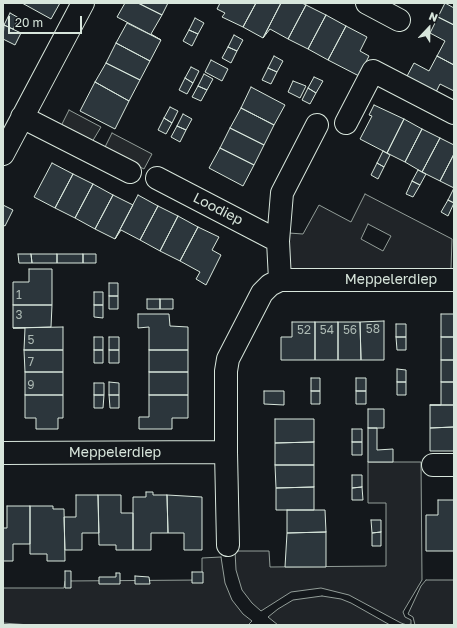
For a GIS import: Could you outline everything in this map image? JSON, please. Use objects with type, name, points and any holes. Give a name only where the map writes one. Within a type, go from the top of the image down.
[{"type":"street","points":[[3,154],[83,3]]},
{"type":"street","points":[[367,3],[398,20]]},
{"type":"street","points":[[346,123],[373,71],[454,113]]},
{"type":"street","points":[[22,117],[130,172]]},
{"type":"street","points":[[228,545],[226,371],[228,359],[262,293],[270,285],[280,280],[278,241],[282,193],[317,125]]},
{"type":"street","name":"Loodiep","points":[[157,178],[278,241]]},
{"type":"street","name":"Meppelerdiep","points":[[280,280],[454,280]]},
{"type":"street","name":"Meppelerdiep","points":[[3,453],[226,452]]},
{"type":"shaded area","points":[[69,110],[101,127],[92,142],[61,126]]},
{"type":"shaded area","points":[[112,133],[152,154],[144,169],[104,149]]},
{"type":"shaded area","points":[[365,194],[452,239],[451,269],[288,270],[289,233],[303,234],[319,205],[351,222]],"holes":[[[368,224],[391,236],[383,251],[361,239]]]},
{"type":"shaded area","points":[[368,462],[421,462],[422,580],[403,612],[405,617],[411,620],[411,624],[407,625],[401,623],[349,595],[321,588],[291,592],[261,611],[252,603],[242,590],[236,570],[235,551],[269,551],[270,567],[386,566],[386,503],[368,503]]},
{"type":"shaded area","points":[[221,557],[225,583],[232,600],[243,614],[252,621],[248,625],[30,625],[3,623],[3,588],[64,588],[65,581],[202,580],[202,558]]},
{"type":"shaded area","points":[[426,580],[454,580],[454,625],[415,625],[413,617],[408,614],[421,586]]},
{"type":"shaded area","points":[[322,596],[341,599],[351,603],[390,625],[278,625],[268,617],[293,600]]},
{"type":"building","points":[[22,3],[60,3],[51,19]]},
{"type":"building","points":[[125,3],[138,3],[162,15],[151,34],[161,40],[117,17]]},
{"type":"building","points":[[138,3],[168,3],[162,15]]},
{"type":"building","points":[[220,3],[256,3],[243,27],[222,17],[225,13],[217,9]]},
{"type":"building","points":[[256,3],[281,3],[263,38],[243,27]]},
{"type":"building","points":[[281,3],[302,3],[306,5],[288,39],[270,29],[263,38]]},
{"type":"building","points":[[445,3],[454,8],[454,25],[438,17]]},
{"type":"building","points":[[306,5],[326,15],[308,49],[288,39]]},
{"type":"building","points":[[10,13],[19,18],[13,29],[4,25]]},
{"type":"building","points":[[326,15],[346,26],[328,60],[308,49]]},
{"type":"building","points":[[438,17],[454,25],[454,65],[437,56],[445,41],[430,33]]},
{"type":"building","points":[[195,18],[204,23],[198,34],[189,30]]},
{"type":"building","points":[[127,23],[161,40],[150,61],[116,43]]},
{"type":"building","points":[[4,25],[21,33],[15,45],[3,39]]},
{"type":"building","points":[[346,26],[367,37],[360,51],[369,56],[359,76],[328,60]]},
{"type":"building","points":[[189,30],[198,34],[192,46],[183,41]]},
{"type":"building","points":[[234,35],[243,40],[237,51],[228,47]]},
{"type":"building","points":[[116,43],[150,61],[140,80],[106,63]]},
{"type":"building","points":[[228,47],[237,51],[231,63],[222,58]]},
{"type":"building","points":[[274,56],[283,61],[277,72],[268,68]]},
{"type":"building","points":[[437,56],[454,65],[454,91],[440,84],[435,94],[406,78],[414,63],[429,71]]},
{"type":"building","points":[[211,60],[228,69],[222,81],[205,72]]},
{"type":"building","points":[[106,63],[140,80],[129,101],[95,82]]},
{"type":"building","points":[[191,67],[199,71],[193,83],[185,78]]},
{"type":"building","points":[[268,68],[277,72],[271,84],[262,80]]},
{"type":"building","points":[[204,74],[213,79],[207,90],[198,86]]},
{"type":"building","points":[[314,77],[323,81],[316,93],[308,88]]},
{"type":"building","points":[[185,78],[193,83],[187,94],[179,90]]},
{"type":"building","points":[[293,81],[306,86],[300,98],[288,92]]},
{"type":"building","points":[[95,82],[129,101],[115,129],[80,111]]},
{"type":"building","points":[[198,86],[207,90],[201,101],[192,97]]},
{"type":"building","points":[[251,87],[285,105],[274,125],[241,108]]},
{"type":"building","points":[[308,88],[316,93],[310,104],[302,100]]},
{"type":"building","points":[[374,105],[404,119],[387,153],[360,139],[372,116],[369,115]]},
{"type":"building","points":[[170,107],[178,111],[172,123],[164,118]]},
{"type":"building","points":[[241,108],[274,125],[264,145],[230,128]]},
{"type":"building","points":[[183,114],[192,119],[186,130],[177,126]]},
{"type":"building","points":[[164,118],[172,123],[166,134],[158,130]]},
{"type":"building","points":[[404,119],[422,129],[405,162],[387,153]]},
{"type":"building","points":[[177,126],[186,130],[180,142],[171,137]]},
{"type":"building","points":[[230,128],[264,145],[254,165],[220,148]]},
{"type":"building","points":[[422,129],[440,138],[422,172],[405,162]]},
{"type":"building","points":[[440,138],[454,145],[454,154],[440,181],[422,172]]},
{"type":"building","points":[[220,148],[254,165],[243,186],[209,168]]},
{"type":"building","points":[[383,151],[390,155],[384,167],[377,163]]},
{"type":"building","points":[[454,154],[454,188],[440,181]]},
{"type":"building","points":[[52,163],[73,174],[55,208],[34,197]]},
{"type":"building","points":[[377,163],[384,167],[378,179],[371,175]]},
{"type":"building","points":[[418,170],[426,174],[420,185],[412,181]]},
{"type":"building","points":[[73,174],[93,184],[75,218],[55,208]]},
{"type":"building","points":[[412,181],[420,185],[413,197],[406,194]]},
{"type":"building","points":[[93,184],[113,195],[95,229],[75,218]]},
{"type":"building","points":[[454,188],[454,203],[448,200]]},
{"type":"building","points":[[113,195],[133,205],[115,239],[95,229]]},
{"type":"building","points":[[138,195],[158,206],[140,240],[121,230],[115,239]]},
{"type":"building","points":[[448,200],[454,203],[448,216],[441,212]]},
{"type":"building","points":[[3,205],[13,210],[5,226],[3,225]]},
{"type":"building","points":[[158,206],[178,216],[160,251],[140,240]]},
{"type":"building","points":[[178,216],[198,227],[180,261],[160,251]]},
{"type":"building","points":[[198,227],[219,237],[212,250],[221,255],[206,285],[196,279],[200,272],[180,261]]},
{"type":"building","points":[[18,254],[31,254],[32,263],[19,263]]},
{"type":"building","points":[[31,254],[57,254],[57,263],[32,263]]},
{"type":"building","points":[[57,254],[83,254],[83,263],[57,263]]},
{"type":"building","points":[[83,254],[96,254],[96,263],[83,263]]},
{"type":"building","points":[[29,269],[52,269],[52,305],[13,305],[13,282],[29,282]]},
{"type":"building","points":[[109,283],[118,283],[118,296],[109,296]]},
{"type":"building","points":[[94,292],[103,292],[103,305],[94,305]]},
{"type":"building","points":[[109,296],[118,296],[118,309],[109,309]]},
{"type":"building","points":[[147,299],[160,299],[160,309],[147,309]]},
{"type":"building","points":[[160,299],[173,299],[173,309],[160,309]]},
{"type":"building","points":[[13,305],[52,305],[51,327],[13,328]]},
{"type":"building","points":[[94,305],[103,305],[103,318],[94,317]]},
{"type":"building","points":[[138,314],[169,314],[170,326],[188,327],[188,350],[149,350],[149,327],[138,328]]},
{"type":"building","points":[[441,314],[454,314],[454,337],[441,337]]},
{"type":"building","points":[[384,321],[384,360],[361,360],[360,322]]},
{"type":"building","points":[[292,322],[315,322],[315,360],[281,360],[281,337],[292,337]]},
{"type":"building","points":[[315,322],[338,322],[338,360],[315,360]]},
{"type":"building","points":[[338,322],[360,322],[361,360],[338,360]]},
{"type":"building","points":[[396,324],[406,324],[406,337],[396,337]]},
{"type":"building","points":[[63,327],[63,350],[24,350],[25,328],[13,328]]},
{"type":"building","points":[[94,337],[103,337],[103,350],[94,350]]},
{"type":"building","points":[[109,337],[119,337],[119,350],[109,350]]},
{"type":"building","points":[[396,337],[406,337],[406,350],[397,350]]},
{"type":"building","points":[[441,337],[454,337],[454,360],[441,360]]},
{"type":"building","points":[[24,350],[63,350],[63,372],[25,372]]},
{"type":"building","points":[[94,350],[103,350],[103,363],[94,363]]},
{"type":"building","points":[[109,350],[119,350],[119,363],[109,363]]},
{"type":"building","points":[[149,350],[188,350],[188,372],[149,372]]},
{"type":"building","points":[[441,360],[454,360],[454,382],[441,382]]},
{"type":"building","points":[[397,369],[406,370],[406,382],[397,382]]},
{"type":"building","points":[[25,372],[63,372],[63,395],[25,395]]},
{"type":"building","points":[[149,372],[188,372],[188,395],[149,395]]},
{"type":"building","points":[[311,378],[320,378],[320,391],[311,391]]},
{"type":"building","points":[[356,378],[366,378],[366,391],[356,391]]},
{"type":"building","points":[[109,382],[119,383],[119,395],[109,395]]},
{"type":"building","points":[[397,382],[406,382],[406,395],[397,395]]},
{"type":"building","points":[[441,382],[454,382],[454,405],[441,405]]},
{"type":"building","points":[[94,383],[104,383],[104,395],[94,395]]},
{"type":"building","points":[[264,391],[284,391],[284,405],[264,404]]},
{"type":"building","points":[[311,391],[320,391],[320,404],[311,404]]},
{"type":"building","points":[[356,391],[366,391],[366,404],[356,404]]},
{"type":"building","points":[[25,395],[63,395],[63,418],[58,418],[58,429],[36,429],[36,418],[25,418]]},
{"type":"building","points":[[94,395],[104,395],[103,408],[94,408]]},
{"type":"building","points":[[109,395],[119,395],[119,408],[110,408]]},
{"type":"building","points":[[149,395],[188,395],[188,418],[172,418],[172,429],[139,429],[139,417],[149,417]]},
{"type":"building","points":[[430,405],[454,405],[454,427],[430,428]]},
{"type":"building","points":[[368,409],[384,409],[384,428],[368,428]]},
{"type":"building","points":[[275,419],[314,419],[314,442],[275,443]]},
{"type":"building","points":[[454,427],[454,451],[430,451],[430,428]]},
{"type":"building","points":[[368,428],[377,428],[377,450],[393,449],[393,462],[368,462]]},
{"type":"building","points":[[352,429],[362,429],[362,442],[352,442]]},
{"type":"building","points":[[314,442],[314,465],[275,465],[275,443]]},
{"type":"building","points":[[352,442],[362,442],[362,455],[352,455]]},
{"type":"building","points":[[275,465],[314,465],[314,487],[276,488]]},
{"type":"building","points":[[352,475],[362,475],[362,487],[352,488]]},
{"type":"building","points":[[314,487],[314,510],[276,510],[276,488]]},
{"type":"building","points":[[362,487],[363,500],[352,500],[352,488]]},
{"type":"building","points":[[146,492],[153,492],[153,495],[167,495],[168,533],[151,533],[151,550],[133,550],[133,497],[146,497]]},
{"type":"building","points":[[76,495],[98,495],[99,533],[82,533],[82,550],[65,550],[64,517],[76,517]]},
{"type":"building","points":[[98,495],[121,495],[121,513],[133,513],[133,550],[116,550],[116,545],[99,545]]},
{"type":"building","points":[[167,495],[202,497],[202,550],[184,550],[184,533],[168,533]]},
{"type":"building","points":[[438,500],[454,500],[454,551],[426,551],[426,515],[438,515]]},
{"type":"building","points":[[7,506],[30,506],[30,544],[13,544],[13,561],[3,561],[3,528],[7,528]]},
{"type":"building","points":[[30,506],[53,506],[53,509],[64,509],[65,561],[47,561],[47,554],[30,554]]},
{"type":"building","points":[[287,510],[325,510],[326,532],[287,533]]},
{"type":"building","points":[[371,520],[381,520],[381,532],[372,533]]},
{"type":"building","points":[[326,532],[326,567],[285,567],[287,533]]},
{"type":"building","points":[[381,532],[381,546],[372,546],[372,533]]},
{"type":"building","points":[[65,571],[71,571],[71,588],[65,588]]},
{"type":"building","points":[[192,572],[203,572],[203,583],[192,583]]},
{"type":"building","points":[[116,573],[120,573],[120,584],[99,584],[99,577],[116,577]]},
{"type":"building","points":[[135,576],[149,577],[150,584],[135,584]]}]
